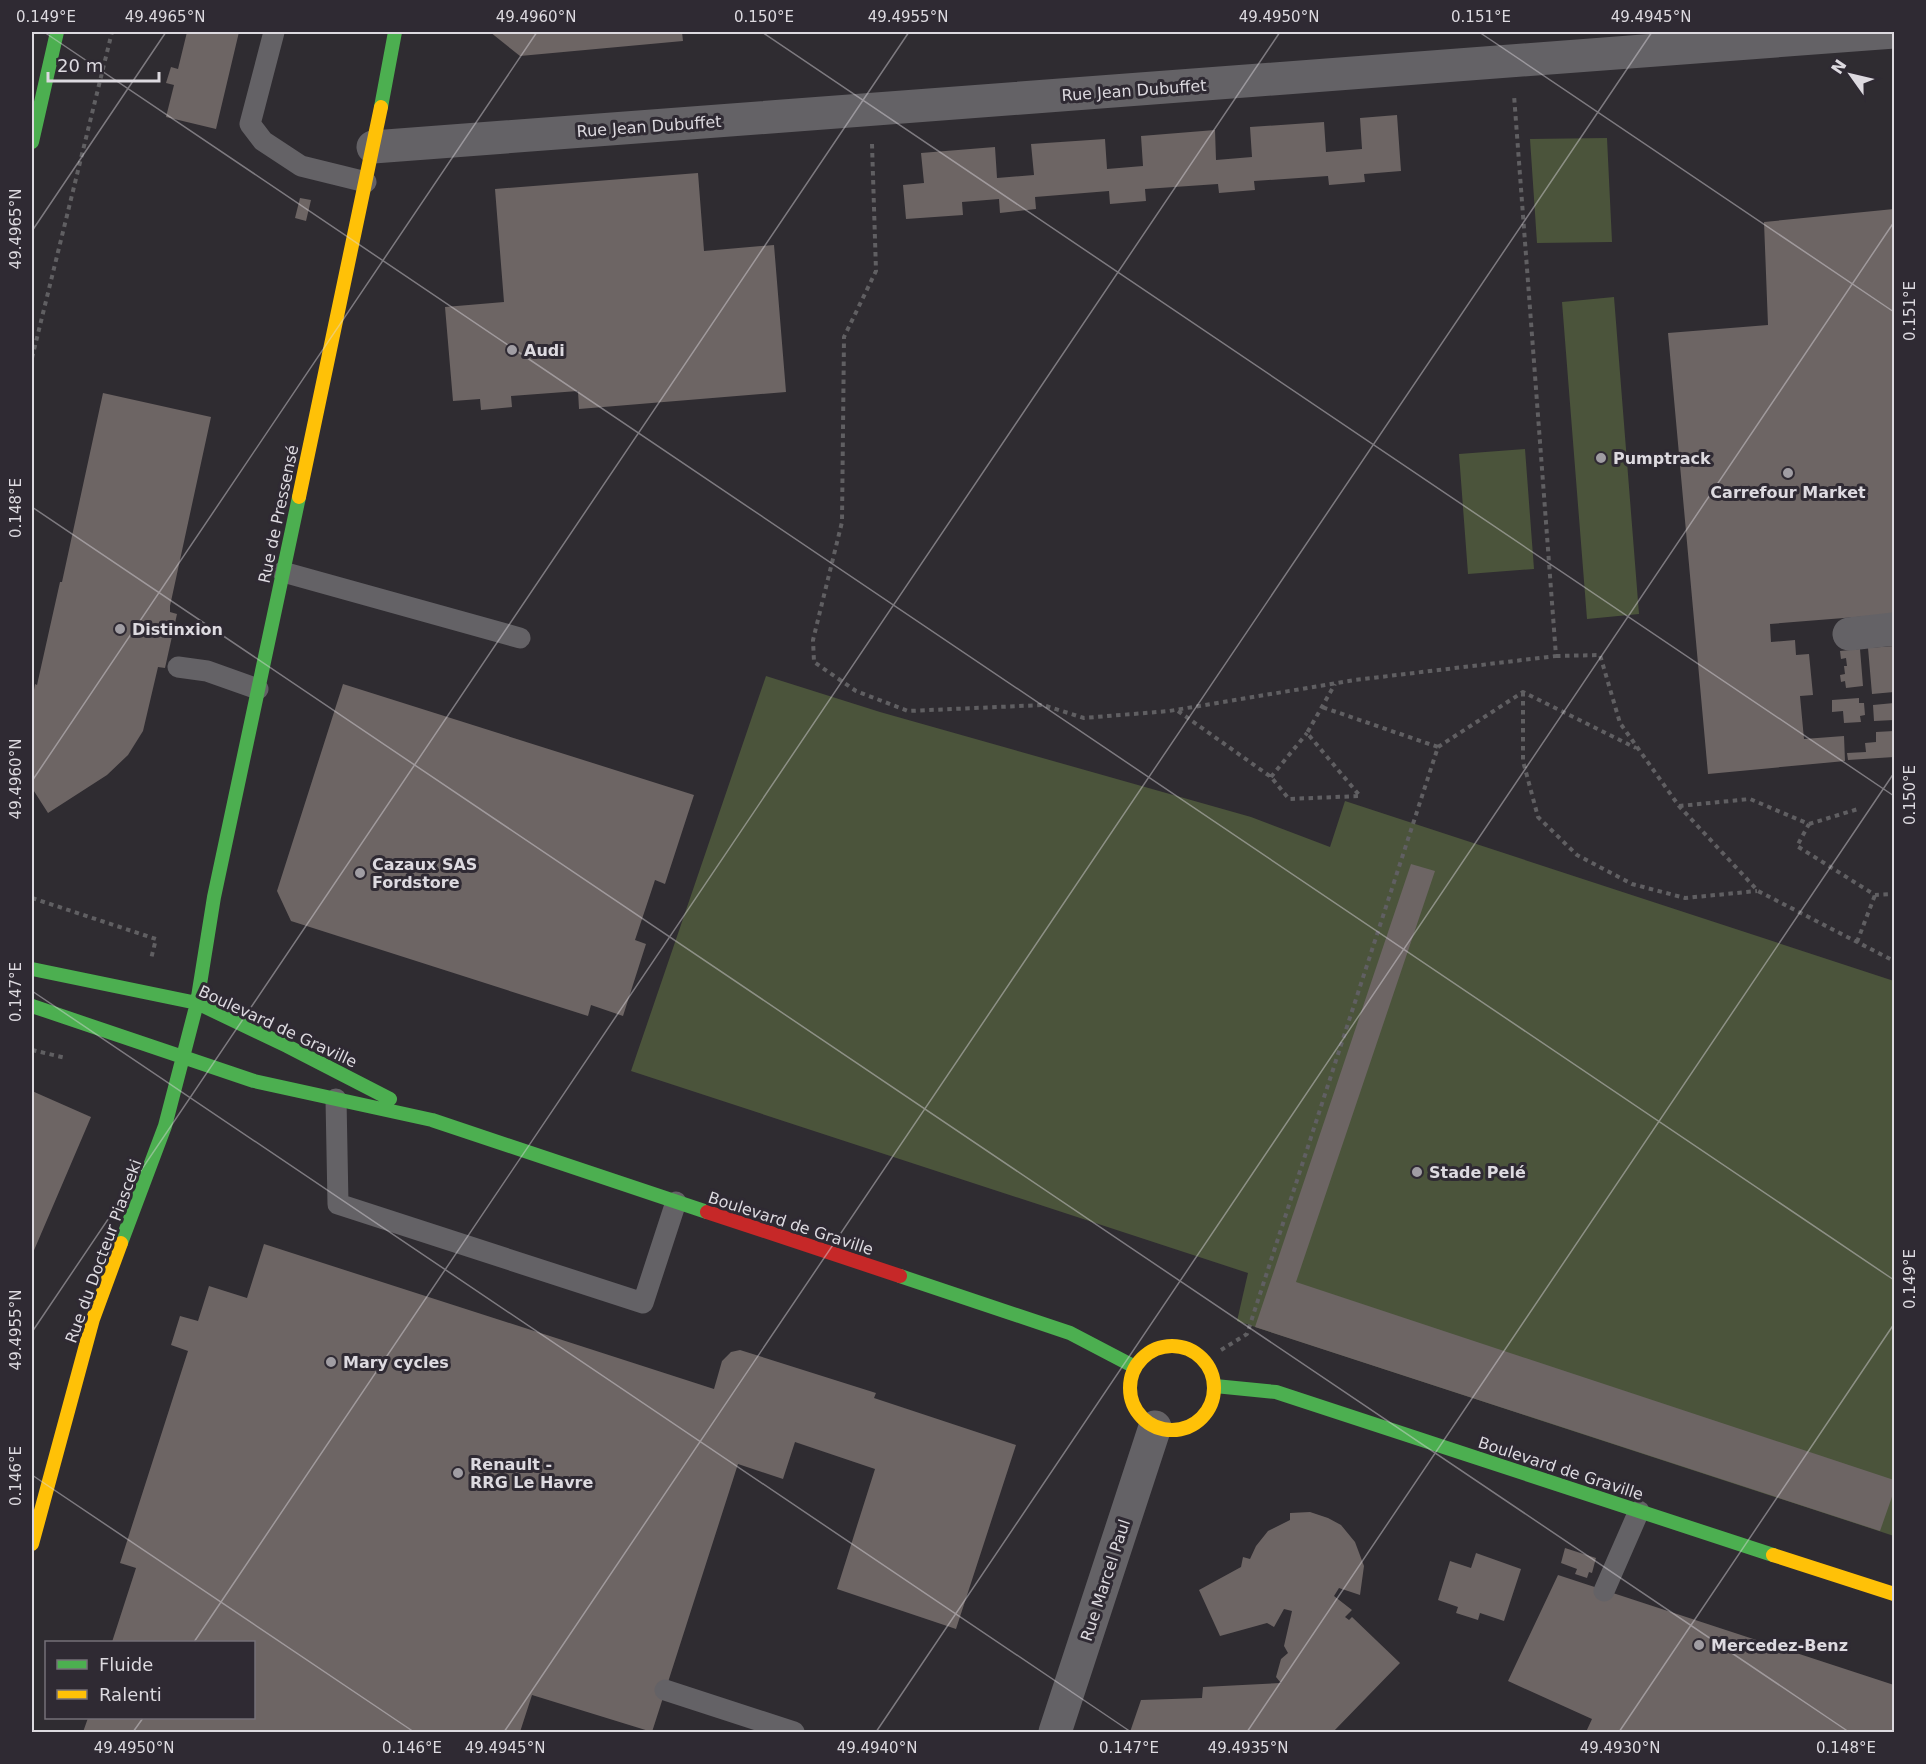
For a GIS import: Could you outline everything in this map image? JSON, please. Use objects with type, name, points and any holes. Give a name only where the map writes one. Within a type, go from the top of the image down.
[{"type":"street","points":[[32,142],[57,32]]},
{"type":"street","name":"Rue de Pressensé","points":[[197,1004],[214,897],[374,147],[395,32]]},
{"type":"street","name":"Rue Jean Dubuffet","points":[[374,147],[1512,61],[1654,41],[1894,32]]},
{"type":"street","points":[[1849,634],[1894,629]]},
{"type":"street","name":"Boulevard de Graville","points":[[32,969],[197,1004],[287,1046],[432,1120]]},
{"type":"street","name":"Rue du Docteur Piasceki","points":[[32,1544],[93,1320],[165,1126],[197,1004]]},
{"type":"street","name":"Boulevard de Graville","points":[[32,1006],[183,1059],[254,1081],[432,1120],[1070,1333],[1135,1367]]},
{"type":"street","points":[[1168,1345],[1182,1346],[1205,1360],[1212,1372],[1215,1386],[1213,1400],[1206,1413],[1196,1423],[1183,1430],[1169,1431],[1155,1427],[1143,1419],[1134,1408],[1130,1394],[1130,1381],[1135,1367],[1143,1357],[1155,1349],[1168,1345]]},
{"type":"street","name":"Boulevard de Graville","points":[[1215,1386],[1276,1392],[1894,1594]]},
{"type":"street","name":"Rue Marcel Paul","points":[[1055,1732],[1155,1427]]},
{"type":"lane","points":[[274,32],[250,124],[263,141],[301,166],[366,182]]},
{"type":"lane","points":[[283,572],[520,638]]},
{"type":"lane","points":[[178,667],[207,671],[258,689]]},
{"type":"lane","points":[[336,1099],[338,1204],[643,1303],[676,1202]]},
{"type":"lane","points":[[1604,1591],[1639,1511]]},
{"type":"lane","points":[[665,1690],[794,1732]]},
{"type":"path","points":[[32,358],[112,32]]},
{"type":"path","points":[[1512,61],[1556,656]]},
{"type":"path","points":[[870,111],[876,271],[844,337],[842,522],[813,640],[814,662],[856,691],[908,711],[1043,705],[1084,718],[1178,710],[1335,684],[1556,656],[1600,655],[1620,723],[1679,806],[1758,891],[1894,961]]},
{"type":"path","points":[[1271,777],[1307,733],[1335,684]]},
{"type":"path","points":[[1523,692],[1638,749]]},
{"type":"path","points":[[1205,1360],[1247,1334],[1438,747],[1523,692]]},
{"type":"path","points":[[1523,692],[1523,760],[1538,817],[1577,855],[1632,884],[1685,898],[1758,891]]},
{"type":"path","points":[[1322,706],[1438,747]]},
{"type":"path","points":[[1178,710],[1271,777],[1289,799],[1360,796],[1307,733]]},
{"type":"path","points":[[1679,806],[1749,800],[1809,824],[1858,809]]},
{"type":"path","points":[[1809,824],[1797,846],[1875,895],[1894,894]]},
{"type":"path","points":[[1857,942],[1875,895]]},
{"type":"path","points":[[32,897],[156,939]]},
{"type":"green space","points":[[1607,138],[1612,242],[1537,243],[1530,139]]},
{"type":"green space","name":"Pumptrack","points":[[1614,297],[1639,614],[1587,619],[1562,302]]},
{"type":"green space","points":[[1525,449],[1534,569],[1468,574],[1459,454]]},
{"type":"green space","name":"Stade Pelé","points":[[766,676],[880,712],[1251,817],[1330,847],[1345,801],[1894,981],[1894,1536],[1237,1321],[1248,1273],[631,1071]]},
{"type":"building","points":[[187,32],[239,32],[216,129],[166,117],[174,85],[166,83],[171,67],[178,69]]},
{"type":"building","points":[[490,32],[682,32],[683,41],[520,56]]},
{"type":"building","points":[[1397,115],[1401,171],[1364,174],[1365,182],[1329,185],[1328,176],[1254,181],[1255,190],[1219,193],[1218,184],[1145,189],[1146,201],[1110,204],[1109,191],[1035,197],[1036,209],[1000,213],[999,199],[962,202],[963,215],[906,219],[903,185],[924,183],[921,153],[995,147],[997,178],[1034,175],[1031,144],[1105,139],[1107,169],[1143,166],[1141,136],[1215,130],[1216,160],[1252,157],[1250,127],[1324,122],[1326,152],[1362,149],[1360,118]]},
{"type":"building","points":[[698,173],[704,251],[774,245],[786,392],[579,409],[578,391],[511,396],[512,407],[481,410],[480,399],[453,401],[445,307],[504,302],[495,189]]},
{"type":"building","points":[[300,198],[311,200],[306,221],[295,218]]},
{"type":"building","name":"Carrefour Market","points":[[1894,209],[1894,614],[1770,624],[1771,642],[1795,640],[1796,655],[1809,654],[1813,695],[1800,696],[1804,739],[1844,736],[1845,761],[1708,774],[1668,333],[1768,325],[1764,222]]},
{"type":"building","points":[[103,393],[211,417],[170,606],[170,612],[177,614],[165,668],[158,667],[143,731],[128,755],[107,775],[48,813],[32,788],[32,702],[60,582],[62,582]]},
{"type":"building","points":[[1894,646],[1894,692],[1872,694],[1868,648]]},
{"type":"building","points":[[1860,649],[1863,686],[1846,688],[1845,681],[1841,682],[1840,675],[1845,674],[1846,658],[1841,659],[1840,651]]},
{"type":"building","points":[[343,684],[694,795],[665,884],[655,880],[635,940],[646,944],[623,1016],[591,1005],[588,1016],[291,921],[277,891]]},
{"type":"building","points":[[1859,698],[1859,703],[1864,703],[1865,715],[1860,716],[1861,722],[1844,723],[1843,711],[1832,712],[1832,700]]},
{"type":"building","points":[[1894,703],[1894,720],[1874,721],[1873,705]]},
{"type":"building","points":[[1894,731],[1894,757],[1848,760],[1847,753],[1866,752],[1865,743],[1876,742],[1876,732]]},
{"type":"building","points":[[1411,864],[1435,871],[1296,1282],[1894,1480],[1894,1491],[1880,1531],[1255,1327]]},
{"type":"building","points":[[32,1091],[91,1117],[32,1255]]},
{"type":"building","points":[[264,1244],[714,1389],[722,1361],[731,1352],[740,1350],[876,1393],[874,1398],[1016,1445],[956,1629],[837,1589],[875,1469],[795,1442],[783,1479],[738,1464],[652,1732],[532,1695],[520,1732],[83,1732],[88,1719],[255,1719],[255,1641],[112,1641],[136,1568],[120,1563],[188,1351],[171,1345],[180,1316],[198,1321],[209,1286],[247,1298]]},
{"type":"building","points":[[1310,1512],[1341,1525],[1355,1542],[1364,1566],[1360,1595],[1339,1588],[1334,1596],[1352,1610],[1345,1617],[1349,1620],[1352,1617],[1400,1663],[1333,1732],[1130,1732],[1141,1700],[1202,1698],[1203,1687],[1281,1683],[1276,1677],[1281,1659],[1288,1653],[1284,1646],[1292,1611],[1284,1609],[1274,1627],[1267,1623],[1220,1636],[1199,1590],[1241,1567],[1243,1557],[1250,1559],[1256,1546],[1268,1531],[1290,1520],[1290,1513]]},
{"type":"building","points":[[1565,1548],[1596,1558],[1592,1573],[1589,1572],[1587,1578],[1575,1574],[1577,1569],[1561,1563]]},
{"type":"building","points":[[1476,1553],[1521,1569],[1504,1621],[1480,1613],[1478,1620],[1456,1613],[1458,1607],[1438,1600],[1450,1561],[1471,1568]]},
{"type":"building","name":"Mercedez-Benz","points":[[1558,1575],[1894,1685],[1894,1732],[1586,1732],[1592,1719],[1508,1681]]},
{"type":"traffic: fast","points":[[32,142],[57,32]]},
{"type":"traffic: fast","points":[[381,107],[395,32]]},
{"type":"traffic: fast","points":[[121,1243],[165,1126],[197,1003],[214,897],[299,497]]},
{"type":"traffic: fast","points":[[32,969],[197,1003],[390,1099]]},
{"type":"traffic: fast","points":[[32,1006],[254,1081],[432,1120],[707,1212]]},
{"type":"traffic: fast","points":[[900,1276],[1070,1333],[1135,1367]]},
{"type":"traffic: fast","points":[[1215,1386],[1276,1392],[1773,1555]]},
{"type":"traffic: slow","points":[[299,497],[381,107]]},
{"type":"traffic: slow","points":[[32,1544],[93,1319],[121,1243]]},
{"type":"traffic: slow","points":[[1164,1346],[1180,1346],[1196,1353],[1207,1364],[1214,1380],[1214,1388],[1211,1404],[1202,1418],[1180,1430],[1164,1430],[1148,1423],[1137,1412],[1130,1396],[1130,1380],[1137,1364],[1148,1353],[1164,1346]]},
{"type":"traffic: slow","points":[[1773,1555],[1894,1594]]},
{"type":"traffic: jam","points":[[707,1212],[900,1276]]},
{"type":"place","name":"Audi","points":[[512,350]]},
{"type":"place","name":"Pumptrack","points":[[1601,458]]},
{"type":"place","name":"Carrefour Market","points":[[1788,473]]},
{"type":"place","name":"Distinxion","points":[[120,629]]},
{"type":"place","name":"Cazaux SAS Fordstore","points":[[360,873]]},
{"type":"place","name":"Stade Pelé","points":[[1417,1172]]},
{"type":"place","name":"Mary cycles","points":[[331,1362]]},
{"type":"place","name":"Renault - RRG Le Havre","points":[[458,1473]]},
{"type":"place","name":"Mercedez-Benz","points":[[1699,1645]]}]
